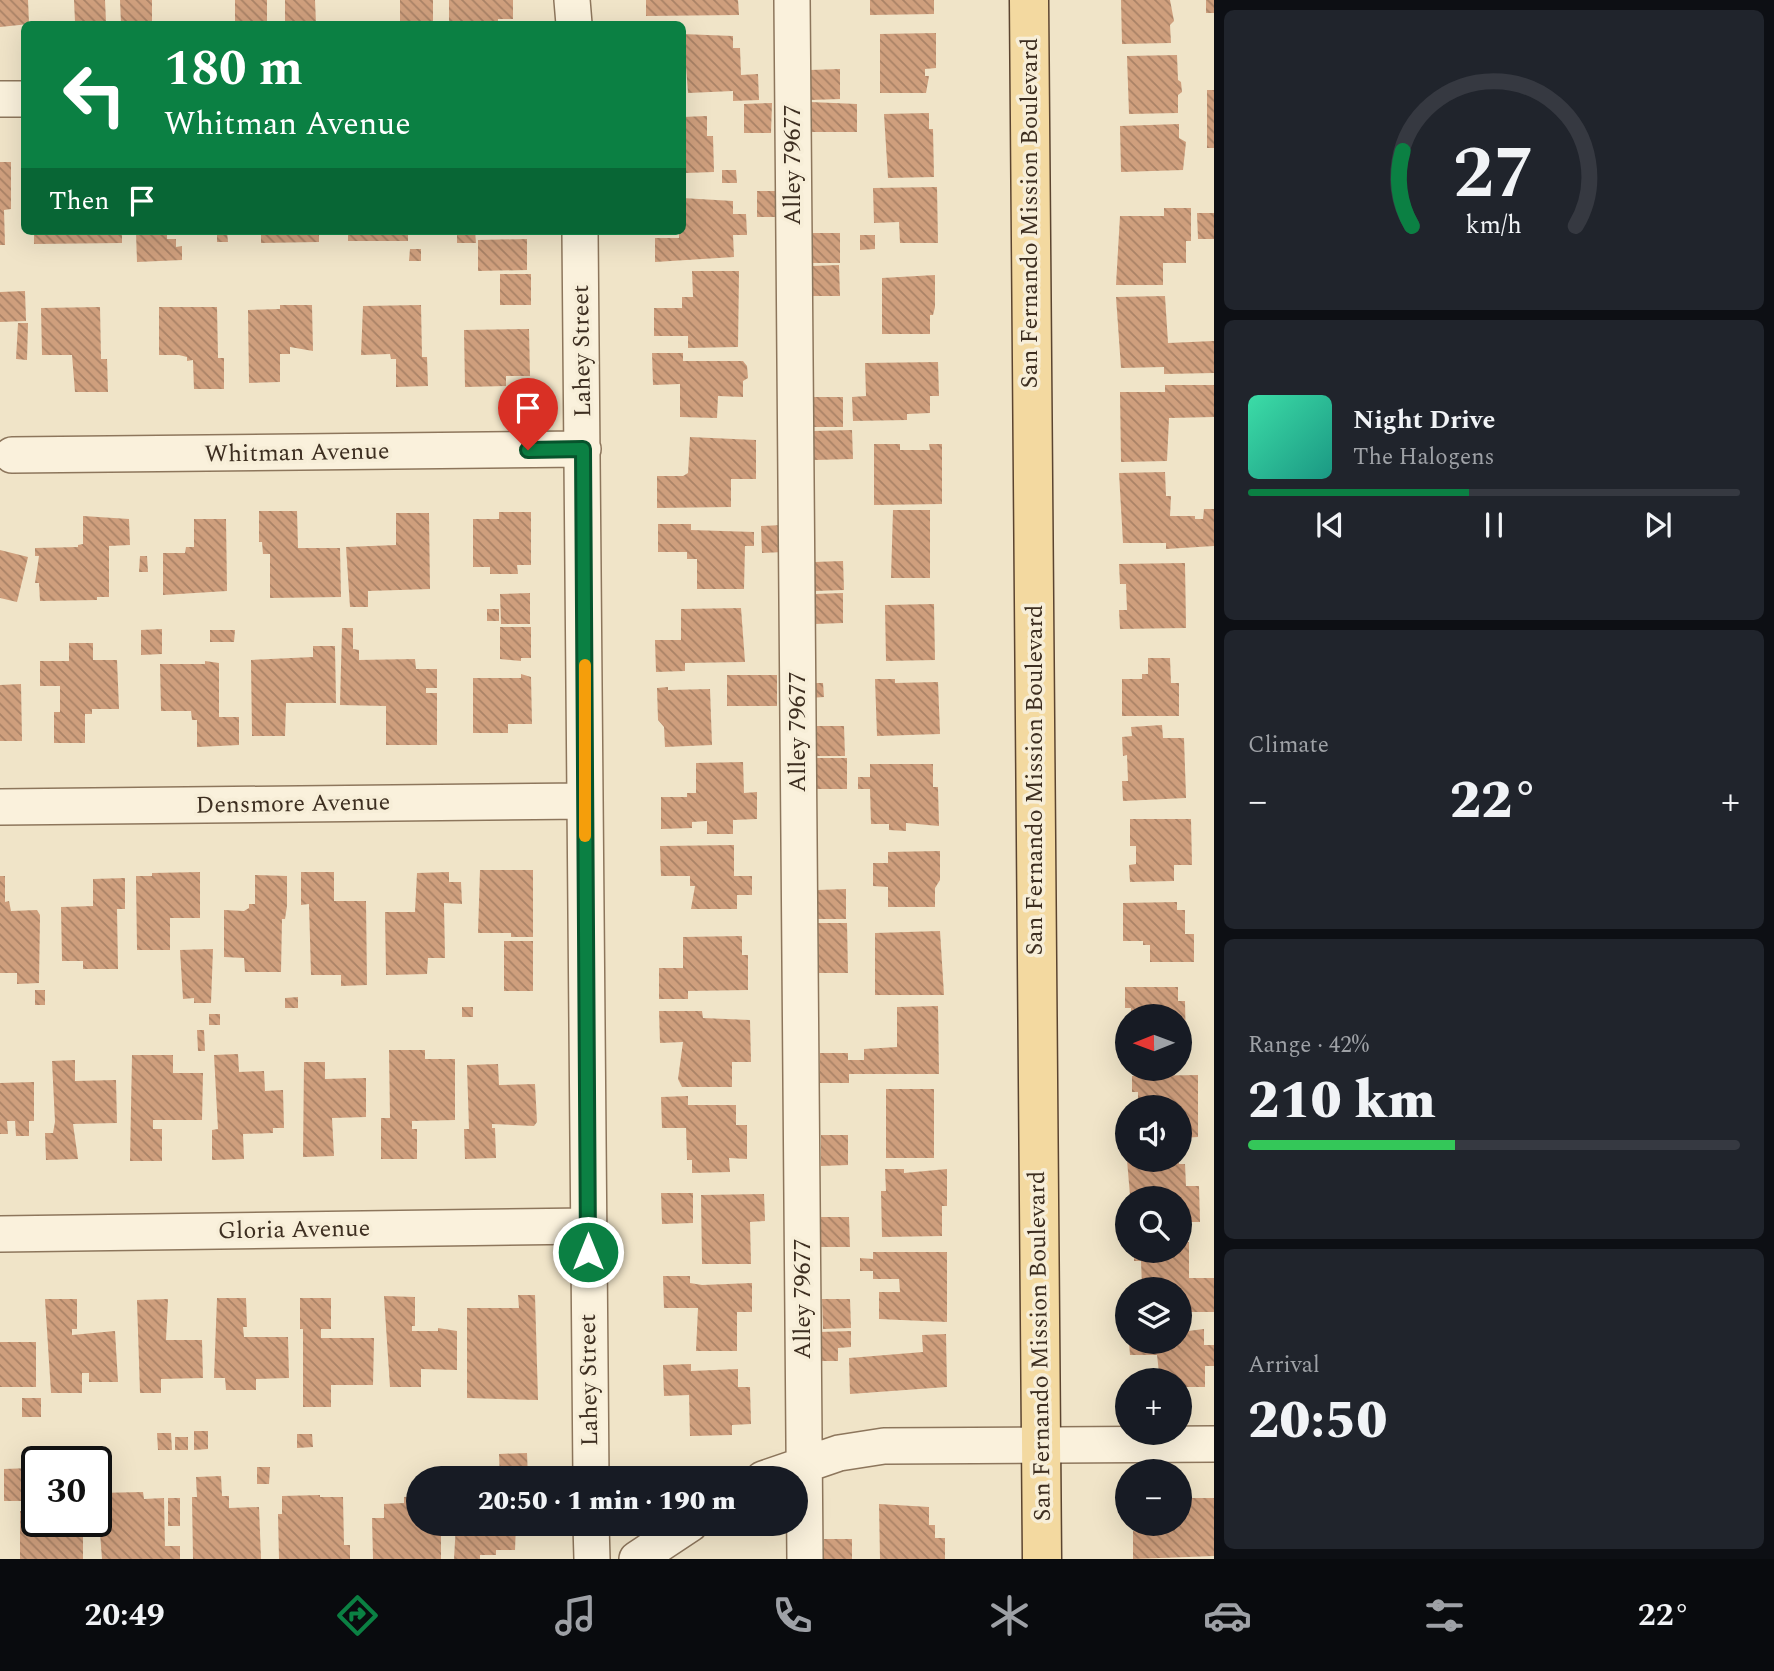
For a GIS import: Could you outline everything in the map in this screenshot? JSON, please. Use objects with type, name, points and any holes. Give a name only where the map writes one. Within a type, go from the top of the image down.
[{"type":"main road","name":"San Fernando Mission Boulevard","points":[[1029,0],[1042,1559]]},
{"type":"street","points":[[572,0],[574,21]]},
{"type":"street","name":"Alley 79677","points":[[792,0],[805,1559]]},
{"type":"street","points":[[0,99],[21,99]]},
{"type":"street","name":"Lahey Street","points":[[580,235],[591,1466]]},
{"type":"street","name":"Whitman Avenue","points":[[12,455],[583,449]]},
{"type":"street","name":"Densmore Avenue","points":[[0,807],[585,801]]},
{"type":"street","name":"Gloria Avenue","points":[[0,1234],[588,1226]]},
{"type":"street","points":[[799,1466],[839,1453],[884,1446],[1214,1444]]},
{"type":"street","points":[[591,1536],[592,1559]]},
{"type":"street","points":[[637,1559],[672,1536]]},
{"type":"building","points":[[0,0],[28,0],[29,21],[21,21],[21,25],[0,27]]},
{"type":"building","points":[[74,0],[105,0],[106,21],[75,21]]},
{"type":"building","points":[[120,0],[152,0],[152,21],[121,21]]},
{"type":"building","points":[[235,0],[267,0],[267,21],[235,21]]},
{"type":"building","points":[[285,0],[315,0],[316,21],[285,21]]},
{"type":"building","points":[[400,0],[433,0],[433,21],[400,21]]},
{"type":"building","points":[[449,0],[513,0],[513,19],[449,21]]},
{"type":"building","points":[[646,0],[738,0],[739,15],[646,16]]},
{"type":"building","points":[[870,0],[934,0],[934,14],[870,15]]},
{"type":"building","points":[[1121,0],[1170,0],[1174,21],[1170,25],[1171,43],[1122,44]]},
{"type":"building","points":[[1206,0],[1214,0],[1214,13],[1206,13]]},
{"type":"building","points":[[936,33],[936,68],[925,69],[925,76],[929,76],[926,93],[880,93],[880,34]]},
{"type":"building","points":[[686,34],[733,36],[733,48],[740,48],[741,75],[758,74],[759,100],[733,101],[733,91],[688,93]]},
{"type":"building","points":[[1177,55],[1178,80],[1181,82],[1182,92],[1178,95],[1178,113],[1129,114],[1127,56]]},
{"type":"building","points":[[840,69],[840,99],[810,100],[810,70]]},
{"type":"building","points":[[1207,90],[1214,90],[1214,148],[1207,148]]},
{"type":"building","points":[[810,102],[857,104],[857,132],[811,132]]},
{"type":"building","points":[[772,103],[771,133],[744,133],[744,104]]},
{"type":"building","points":[[929,113],[929,129],[933,129],[934,177],[888,178],[884,114]]},
{"type":"building","points":[[707,116],[707,136],[713,136],[714,172],[686,173],[686,117]]},
{"type":"building","points":[[1179,124],[1179,138],[1186,142],[1183,170],[1121,172],[1120,126]]},
{"type":"building","points":[[0,162],[11,162],[11,209],[4,210],[5,245],[0,245]]},
{"type":"building","points":[[722,170],[736,170],[737,183],[722,183]]},
{"type":"building","points":[[937,187],[938,243],[900,243],[899,222],[874,223],[873,188]]},
{"type":"building","points":[[757,191],[777,191],[777,217],[757,217]]},
{"type":"building","points":[[686,198],[733,201],[733,214],[746,214],[747,235],[733,235],[734,257],[655,262],[655,238],[679,238],[679,235],[686,235]]},
{"type":"building","points":[[1164,208],[1191,208],[1191,241],[1186,241],[1186,263],[1163,263],[1163,285],[1116,285],[1120,216],[1164,216]]},
{"type":"building","points":[[1197,213],[1214,213],[1214,239],[1198,239]]},
{"type":"building","points":[[812,233],[840,233],[840,263],[812,263]]},
{"type":"building","points":[[34,235],[122,235],[122,243],[34,244]]},
{"type":"building","points":[[136,235],[167,235],[167,239],[176,239],[176,247],[182,246],[182,260],[137,262]]},
{"type":"building","points":[[217,235],[227,235],[228,242],[217,242]]},
{"type":"building","points":[[261,235],[319,235],[319,242],[261,243]]},
{"type":"building","points":[[348,235],[408,235],[408,241],[348,241]]},
{"type":"building","points":[[457,235],[475,235],[476,243],[457,243]]},
{"type":"building","points":[[860,235],[875,235],[875,249],[860,250]]},
{"type":"building","points":[[527,239],[527,270],[478,271],[478,240]]},
{"type":"building","points":[[410,249],[421,249],[421,261],[409,261]]},
{"type":"building","points":[[839,265],[840,296],[813,296],[812,266]]},
{"type":"building","points":[[692,271],[739,271],[738,347],[688,348],[688,336],[654,336],[654,308],[682,308],[682,297],[693,297]]},
{"type":"building","points":[[500,274],[531,274],[531,305],[500,305]]},
{"type":"building","points":[[935,275],[935,307],[933,315],[930,315],[930,334],[882,334],[882,278]]},
{"type":"building","points":[[25,291],[26,321],[0,322],[0,292]]},
{"type":"building","points":[[1165,296],[1168,343],[1214,341],[1214,373],[1164,374],[1164,367],[1121,368],[1116,297]]},
{"type":"building","points":[[280,305],[312,305],[313,351],[290,347],[290,354],[280,354],[280,382],[249,383],[248,310],[280,309]]},
{"type":"building","points":[[421,305],[422,357],[427,357],[428,386],[396,387],[396,359],[391,359],[390,354],[361,355],[363,306]]},
{"type":"building","points":[[100,307],[101,359],[107,359],[108,392],[75,392],[72,355],[42,355],[41,308]]},
{"type":"building","points":[[159,307],[217,307],[218,358],[224,358],[224,389],[194,389],[193,360],[187,361],[187,357],[179,355],[159,355]]},
{"type":"building","points":[[18,323],[28,323],[27,360],[16,359]]},
{"type":"building","points":[[529,329],[530,376],[506,376],[506,386],[465,387],[464,330]]},
{"type":"building","points":[[652,353],[683,353],[683,361],[743,361],[747,366],[748,378],[743,381],[743,397],[718,396],[717,418],[680,417],[680,384],[653,385]]},
{"type":"building","points":[[938,362],[939,396],[930,396],[930,413],[907,414],[907,420],[853,421],[852,397],[866,396],[865,363]]},
{"type":"building","points":[[1165,385],[1214,385],[1214,417],[1169,418],[1167,461],[1121,462],[1120,392],[1165,392]]},
{"type":"building","points":[[812,397],[843,397],[843,427],[813,427]]},
{"type":"building","points":[[852,430],[853,459],[814,460],[814,431]]},
{"type":"building","points":[[690,437],[756,440],[756,479],[731,479],[731,507],[657,508],[657,476],[683,476],[688,473]]},
{"type":"building","points":[[874,444],[900,444],[900,450],[930,450],[929,444],[942,444],[942,504],[874,505]]},
{"type":"building","points":[[1165,472],[1166,496],[1171,496],[1170,516],[1195,516],[1195,519],[1203,519],[1204,509],[1214,509],[1214,546],[1166,549],[1166,543],[1123,543],[1119,473]]},
{"type":"building","points":[[893,510],[930,510],[930,578],[891,578]]},
{"type":"building","points":[[259,511],[297,511],[298,548],[340,548],[341,597],[270,598],[270,554],[263,554],[262,542],[259,542]]},
{"type":"building","points":[[499,512],[531,512],[531,565],[517,565],[518,574],[490,574],[490,567],[473,567],[473,519],[499,519]]},
{"type":"building","points":[[396,513],[429,513],[430,589],[368,591],[368,607],[350,607],[346,547],[396,545]]},
{"type":"building","points":[[83,516],[129,519],[130,545],[109,546],[109,597],[97,597],[97,600],[40,601],[39,583],[35,583],[39,556],[35,556],[35,548],[78,547],[83,544]]},
{"type":"building","points":[[194,519],[226,519],[227,591],[163,595],[163,553],[185,553],[186,547],[194,547]]},
{"type":"building","points":[[658,524],[691,524],[691,530],[754,532],[754,546],[745,546],[744,589],[697,589],[697,559],[687,559],[687,552],[658,552]]},
{"type":"building","points":[[782,525],[783,552],[762,553],[761,526]]},
{"type":"building","points":[[0,550],[28,557],[17,602],[0,598]]},
{"type":"building","points":[[140,556],[147,556],[148,572],[139,572]]},
{"type":"building","points":[[843,561],[844,590],[815,591],[814,562]]},
{"type":"building","points":[[1185,563],[1186,628],[1120,629],[1119,610],[1127,610],[1126,584],[1120,584],[1119,564]]},
{"type":"building","points":[[530,593],[530,624],[501,624],[500,594]]},
{"type":"building","points":[[843,593],[843,623],[815,624],[815,594]]},
{"type":"building","points":[[934,604],[935,660],[886,661],[885,605]]},
{"type":"building","points":[[741,608],[745,662],[685,663],[685,671],[656,672],[655,640],[681,640],[681,609]]},
{"type":"building","points":[[487,609],[499,609],[499,621],[487,621]]},
{"type":"building","points":[[500,627],[531,627],[531,658],[521,658],[521,661],[500,659]]},
{"type":"building","points":[[342,628],[353,628],[353,649],[359,650],[359,660],[415,659],[416,669],[437,669],[437,688],[426,688],[426,693],[437,693],[437,745],[386,745],[386,706],[340,705]]},
{"type":"building","points":[[162,629],[162,654],[141,655],[141,630]]},
{"type":"building","points":[[210,630],[235,630],[234,642],[210,642]]},
{"type":"building","points":[[69,643],[93,643],[93,660],[117,660],[119,709],[92,709],[92,714],[85,714],[85,743],[54,743],[54,712],[60,712],[60,686],[40,686],[40,661],[69,661]]},
{"type":"building","points":[[313,646],[335,646],[336,703],[286,703],[285,736],[252,736],[251,660],[313,657]]},
{"type":"building","points":[[1148,658],[1170,658],[1171,683],[1179,683],[1179,716],[1122,716],[1122,679],[1142,679],[1142,674],[1148,674]]},
{"type":"building","points":[[205,661],[219,663],[219,717],[239,717],[239,745],[197,747],[197,720],[192,720],[191,711],[161,711],[160,664],[205,664]]},
{"type":"building","points":[[521,674],[531,677],[532,724],[508,724],[508,733],[473,733],[473,678],[521,678]]},
{"type":"building","points":[[727,675],[777,675],[777,706],[727,706]]},
{"type":"building","points":[[875,679],[895,679],[895,683],[938,682],[940,734],[877,736]]},
{"type":"building","points":[[816,683],[823,683],[824,697],[809,698],[809,691]]},
{"type":"building","points":[[21,684],[22,741],[0,741],[0,685]]},
{"type":"building","points":[[668,687],[668,690],[710,689],[712,745],[665,747],[664,727],[658,720],[657,688]]},
{"type":"building","points":[[1162,725],[1163,738],[1184,738],[1186,798],[1123,801],[1122,781],[1128,781],[1127,755],[1123,756],[1122,737],[1132,736],[1131,727]]},
{"type":"building","points":[[817,726],[844,726],[845,756],[817,756]]},
{"type":"building","points":[[816,758],[847,758],[847,789],[816,789]]},
{"type":"building","points":[[743,762],[744,793],[757,792],[757,819],[733,820],[733,834],[707,834],[707,821],[692,822],[692,828],[661,829],[661,797],[687,797],[687,793],[696,793],[696,763]]},
{"type":"building","points":[[870,764],[933,764],[933,787],[938,787],[939,826],[906,823],[906,831],[889,830],[889,824],[871,824],[870,789],[858,789],[858,777],[870,777]]},
{"type":"building","points":[[1130,819],[1191,819],[1192,865],[1174,865],[1174,881],[1130,882],[1129,865],[1136,864],[1136,846],[1130,846]]},
{"type":"building","points":[[734,845],[734,876],[752,876],[752,895],[737,895],[737,909],[691,909],[695,886],[690,886],[690,876],[661,876],[660,846]]},
{"type":"building","points":[[940,851],[940,880],[935,888],[935,907],[888,907],[888,887],[873,886],[873,863],[888,863],[888,852]]},
{"type":"building","points":[[480,870],[533,870],[533,937],[511,937],[511,933],[478,933]]},
{"type":"building","points":[[200,872],[200,918],[170,918],[170,950],[137,950],[136,876]]},
{"type":"building","points":[[301,872],[334,872],[334,901],[366,901],[367,985],[341,986],[341,975],[311,975],[309,904],[301,905]]},
{"type":"building","points":[[449,872],[449,882],[461,882],[462,904],[444,903],[445,958],[428,958],[427,974],[386,975],[385,912],[415,912],[417,873]]},
{"type":"building","points":[[255,875],[287,876],[287,906],[285,919],[282,919],[281,972],[245,972],[244,958],[224,957],[224,910],[244,911],[249,908],[249,904],[255,904]]},
{"type":"building","points":[[0,876],[5,876],[5,902],[9,901],[11,911],[37,910],[40,915],[39,983],[17,984],[17,973],[0,973]]},
{"type":"building","points":[[125,878],[125,909],[117,909],[118,969],[83,969],[83,961],[62,961],[61,907],[93,906],[93,879]]},
{"type":"building","points":[[846,889],[846,919],[818,919],[818,890]]},
{"type":"building","points":[[1177,902],[1177,910],[1185,910],[1185,934],[1194,934],[1194,962],[1150,962],[1150,945],[1143,945],[1143,941],[1123,941],[1123,903]]},
{"type":"building","points":[[818,923],[847,923],[848,973],[819,973]]},
{"type":"building","points":[[940,931],[944,995],[875,995],[875,933]]},
{"type":"building","points":[[742,936],[742,955],[748,955],[748,990],[688,991],[688,999],[659,999],[659,968],[683,968],[683,937]]},
{"type":"building","points":[[504,941],[533,941],[533,991],[504,991]]},
{"type":"building","points":[[213,949],[211,1003],[194,1003],[194,998],[183,999],[180,950]]},
{"type":"building","points":[[1125,987],[1178,987],[1178,1001],[1185,1001],[1185,1004],[1125,1004]]},
{"type":"building","points":[[35,990],[45,990],[45,1005],[35,1005]]},
{"type":"building","points":[[298,997],[298,1008],[285,1008],[285,998]]},
{"type":"building","points":[[938,1006],[939,1074],[849,1074],[849,1083],[820,1083],[820,1053],[848,1053],[848,1060],[864,1060],[864,1049],[897,1047],[897,1007]]},
{"type":"building","points":[[462,1007],[473,1007],[473,1017],[462,1017]]},
{"type":"building","points":[[659,1011],[702,1011],[703,1018],[750,1020],[751,1062],[732,1062],[732,1087],[682,1087],[678,1079],[683,1042],[660,1043]]},
{"type":"building","points":[[209,1014],[220,1014],[220,1025],[209,1025]]},
{"type":"building","points":[[197,1030],[204,1030],[205,1051],[198,1051]]},
{"type":"building","points":[[389,1050],[425,1050],[425,1059],[455,1059],[455,1120],[412,1121],[412,1129],[417,1129],[417,1159],[381,1159],[381,1118],[390,1118]]},
{"type":"building","points":[[238,1054],[239,1072],[264,1071],[265,1091],[283,1090],[284,1128],[273,1128],[273,1133],[243,1134],[244,1159],[212,1160],[212,1130],[218,1129],[214,1055]]},
{"type":"building","points":[[132,1055],[173,1055],[173,1073],[203,1073],[202,1120],[153,1120],[153,1129],[162,1129],[162,1161],[130,1161]]},
{"type":"building","points":[[75,1060],[75,1081],[116,1080],[117,1123],[73,1124],[78,1159],[46,1160],[45,1133],[53,1133],[55,1122],[52,1061]]},
{"type":"building","points":[[304,1062],[325,1062],[325,1079],[366,1078],[366,1117],[332,1118],[334,1156],[303,1157]]},
{"type":"building","points":[[498,1064],[499,1085],[535,1084],[537,1122],[534,1126],[492,1124],[492,1128],[495,1128],[496,1158],[465,1159],[464,1129],[469,1129],[467,1065]]},
{"type":"building","points":[[1192,1075],[1198,1075],[1198,1137],[1192,1137],[1192,1095],[1138,1095],[1138,1092],[1132,1092],[1132,1082],[1192,1082]]},
{"type":"building","points":[[34,1082],[34,1121],[29,1121],[29,1136],[16,1136],[15,1121],[7,1121],[8,1134],[0,1134],[0,1083]]},
{"type":"building","points":[[886,1089],[934,1089],[934,1158],[886,1158]]},
{"type":"building","points":[[688,1096],[688,1105],[736,1105],[736,1125],[747,1125],[747,1159],[729,1158],[730,1172],[692,1173],[692,1160],[687,1160],[686,1128],[662,1128],[661,1097]]},
{"type":"building","points":[[821,1135],[848,1135],[848,1165],[821,1166]]},
{"type":"building","points":[[885,1169],[904,1169],[904,1173],[947,1169],[947,1206],[942,1206],[942,1236],[882,1237],[881,1191],[886,1191]]},
{"type":"building","points":[[1128,1172],[1185,1172],[1186,1186],[1129,1186]]},
{"type":"building","points":[[1192,1186],[1199,1186],[1200,1222],[1192,1222]]},
{"type":"building","points":[[661,1193],[693,1193],[693,1223],[662,1224]]},
{"type":"building","points":[[764,1194],[765,1221],[750,1222],[751,1264],[702,1264],[701,1195]]},
{"type":"building","points":[[821,1217],[849,1217],[850,1247],[821,1247]]},
{"type":"building","points":[[873,1252],[947,1252],[947,1322],[879,1319],[879,1292],[900,1292],[899,1279],[873,1279],[873,1271],[860,1271],[860,1258],[873,1259]]},
{"type":"building","points":[[1141,1263],[1189,1263],[1189,1277],[1142,1277]]},
{"type":"building","points":[[663,1276],[690,1276],[690,1283],[702,1285],[752,1283],[752,1312],[737,1312],[737,1351],[696,1351],[698,1308],[664,1308]]},
{"type":"building","points":[[1192,1278],[1214,1278],[1214,1312],[1192,1312]]},
{"type":"building","points":[[518,1295],[535,1295],[538,1400],[467,1398],[467,1308],[519,1308]]},
{"type":"building","points":[[384,1296],[415,1297],[415,1326],[412,1326],[412,1331],[438,1331],[438,1328],[457,1331],[457,1370],[421,1369],[421,1387],[390,1387]]},
{"type":"building","points":[[217,1298],[246,1298],[247,1327],[243,1327],[244,1337],[288,1337],[289,1378],[256,1379],[256,1390],[226,1390],[225,1378],[214,1378]]},
{"type":"building","points":[[300,1298],[331,1298],[331,1329],[321,1329],[321,1338],[374,1338],[373,1385],[331,1385],[331,1407],[303,1407],[303,1329],[300,1329]]},
{"type":"building","points":[[45,1299],[77,1299],[77,1329],[72,1329],[72,1335],[115,1331],[118,1382],[89,1382],[89,1373],[82,1373],[82,1393],[51,1393]]},
{"type":"building","points":[[168,1299],[166,1340],[202,1340],[203,1378],[161,1379],[161,1393],[140,1393],[137,1300]]},
{"type":"building","points":[[822,1299],[850,1299],[851,1328],[823,1329]]},
{"type":"building","points":[[1204,1329],[1204,1345],[1214,1345],[1214,1366],[1205,1366],[1205,1387],[1192,1387],[1192,1368],[1158,1368],[1157,1355],[1130,1355],[1192,1354],[1192,1330]]},
{"type":"building","points":[[851,1331],[851,1347],[838,1348],[838,1361],[819,1361],[819,1332]]},
{"type":"building","points":[[946,1334],[947,1387],[850,1394],[849,1358],[923,1352],[922,1335]]},
{"type":"building","points":[[0,1342],[36,1342],[36,1387],[0,1387]]},
{"type":"building","points":[[691,1364],[691,1371],[738,1369],[738,1387],[750,1387],[751,1424],[732,1425],[732,1435],[690,1436],[689,1395],[664,1396],[663,1365]]},
{"type":"building","points":[[22,1398],[41,1398],[41,1417],[22,1417]]},
{"type":"building","points":[[194,1431],[208,1431],[208,1449],[194,1450]]},
{"type":"building","points":[[157,1433],[171,1433],[172,1450],[158,1450]]},
{"type":"building","points":[[297,1434],[312,1434],[313,1447],[297,1448]]},
{"type":"building","points":[[175,1437],[188,1437],[188,1450],[175,1450]]},
{"type":"building","points":[[527,1453],[528,1466],[499,1466],[499,1454]]},
{"type":"building","points":[[257,1467],[270,1467],[269,1484],[257,1484]]},
{"type":"building","points":[[21,1468],[21,1501],[4,1501],[4,1469]]},
{"type":"building","points":[[221,1476],[222,1496],[229,1496],[229,1508],[259,1507],[261,1559],[193,1559],[192,1497],[197,1497],[196,1477]]},
{"type":"building","points":[[143,1492],[144,1499],[164,1498],[165,1546],[180,1546],[180,1559],[102,1559],[100,1537],[112,1537],[112,1493]]},
{"type":"building","points":[[282,1496],[343,1497],[344,1545],[350,1545],[350,1559],[279,1559],[278,1514],[282,1514]]},
{"type":"building","points":[[404,1497],[406,1536],[441,1536],[441,1559],[373,1559],[372,1518],[384,1518],[384,1504],[404,1503]]},
{"type":"building","points":[[168,1498],[180,1498],[180,1526],[168,1526]]},
{"type":"building","points":[[1192,1498],[1214,1498],[1214,1556],[1133,1559],[1133,1536],[1192,1536]]},
{"type":"building","points":[[879,1504],[929,1507],[929,1525],[935,1525],[935,1538],[945,1538],[945,1559],[880,1559]]},
{"type":"building","points":[[20,1511],[21,1537],[83,1537],[83,1559],[20,1559]]},
{"type":"building","points":[[455,1536],[516,1536],[515,1550],[496,1550],[496,1555],[480,1555],[480,1559],[454,1559]]},
{"type":"building","points":[[824,1539],[852,1539],[852,1559],[824,1559]]},
{"type":"slow traffic","points":[[585,665],[585,836]]},
{"type":"route","points":[[528,450],[583,449],[588,1252]]}]
